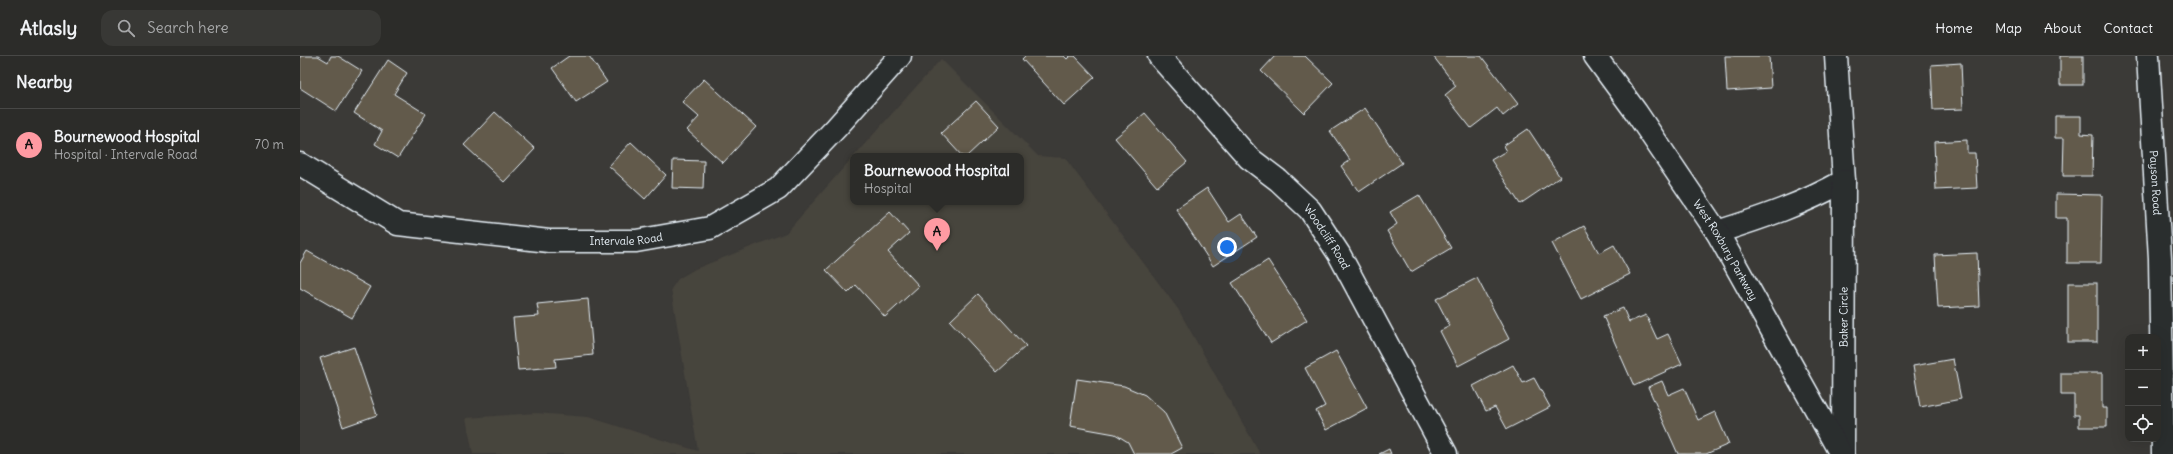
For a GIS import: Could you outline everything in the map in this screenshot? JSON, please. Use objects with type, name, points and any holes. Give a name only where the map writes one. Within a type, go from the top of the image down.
[{"type":"street","name":"Intervale Road","points":[[300,164],[398,224],[549,241],[636,241],[710,228],[778,189],[841,123],[900,56]]},
{"type":"street","name":"Woodcliff Road","points":[[1159,56],[1249,158],[1278,180],[1310,210],[1339,254],[1446,454]]},
{"type":"street","name":"West Roxbury Parkway","points":[[1595,56],[1636,112],[1717,232],[1842,454]]},
{"type":"street","name":"Baker Circle","points":[[1836,56],[1844,180],[1842,454]]},
{"type":"street","name":"Payson Road","points":[[2148,56],[2160,258],[2163,454]]},
{"type":"street","points":[[1717,232],[1774,215],[1822,193],[1844,180]]},
{"type":"shaded area","points":[[941,59],[1038,156],[1065,158],[1178,309],[1260,454],[473,454],[466,418],[536,413],[588,417],[698,451],[671,289],[678,279],[695,269],[786,233],[850,160],[850,205],[1024,205],[1024,153],[857,153]]},
{"type":"building","points":[[300,56],[318,56],[328,62],[331,56],[338,56],[362,71],[336,111],[300,88]]},
{"type":"building","points":[[569,56],[589,56],[607,82],[576,102],[552,68]]},
{"type":"building","points":[[1025,56],[1064,56],[1067,59],[1070,56],[1075,56],[1095,77],[1064,105],[1022,59]]},
{"type":"building","points":[[1275,56],[1305,56],[1333,83],[1304,113],[1261,71]]},
{"type":"building","points":[[1433,56],[1481,56],[1518,104],[1503,116],[1497,108],[1471,128],[1445,95],[1456,86]]},
{"type":"building","points":[[1725,56],[1769,56],[1771,88],[1727,91]]},
{"type":"building","points":[[2060,56],[2083,56],[2083,85],[2060,85]]},
{"type":"building","points":[[388,60],[407,73],[394,94],[426,114],[398,158],[375,144],[382,131],[354,113]]},
{"type":"building","points":[[1961,63],[1963,109],[1933,110],[1931,65]]},
{"type":"building","points":[[704,79],[756,127],[723,163],[687,130],[699,117],[682,102]]},
{"type":"building","points":[[976,101],[999,126],[970,153],[959,153],[941,133]]},
{"type":"building","points":[[1365,108],[1402,163],[1359,192],[1341,166],[1350,160],[1330,131]]},
{"type":"building","points":[[495,112],[535,149],[504,182],[464,145]]},
{"type":"building","points":[[1145,113],[1187,162],[1157,187],[1115,138]]},
{"type":"building","points":[[2055,116],[2081,116],[2081,134],[2093,135],[2092,176],[2063,176],[2064,138],[2055,138]]},
{"type":"building","points":[[1528,129],[1560,177],[1520,204],[1491,160],[1506,151],[1503,146]]},
{"type":"building","points":[[1967,140],[1967,153],[1975,153],[1977,188],[1936,190],[1934,142]]},
{"type":"building","points":[[631,142],[666,175],[645,199],[609,166]]},
{"type":"building","points":[[673,160],[704,161],[703,189],[672,188]]},
{"type":"building","points":[[1207,188],[1229,222],[1241,214],[1257,237],[1213,266],[1176,209]]},
{"type":"building","points":[[2056,194],[2102,195],[2101,263],[2067,263],[2067,218],[2056,218]]},
{"type":"building","points":[[1419,195],[1451,248],[1411,272],[1387,231],[1397,224],[1390,212]]},
{"type":"building","points":[[890,212],[909,233],[888,252],[919,286],[885,317],[856,285],[848,293],[826,270]]},
{"type":"building","points":[[1584,226],[1599,253],[1614,245],[1630,274],[1581,299],[1552,243]]},
{"type":"building","points":[[307,251],[370,287],[352,318],[300,288],[300,263]]},
{"type":"building","points":[[1977,253],[1979,306],[1938,308],[1935,255]]},
{"type":"building","points":[[1268,260],[1307,320],[1271,343],[1232,283]]},
{"type":"building","points":[[1477,278],[1509,339],[1458,366],[1440,331],[1450,326],[1436,299]]},
{"type":"building","points":[[2068,283],[2097,283],[2097,342],[2068,342]]},
{"type":"building","points":[[978,294],[1026,346],[997,372],[950,321]]},
{"type":"building","points":[[588,299],[593,355],[555,359],[556,367],[518,370],[513,318],[539,316],[537,304]]},
{"type":"building","points":[[1623,308],[1629,322],[1646,315],[1657,339],[1668,334],[1682,364],[1634,386],[1603,316]]},
{"type":"building","points":[[354,347],[377,415],[343,427],[320,358]]},
{"type":"building","points":[[1336,351],[1367,408],[1326,430],[1316,411],[1325,406],[1305,368]]},
{"type":"building","points":[[1953,359],[1961,399],[1920,407],[1913,366]]},
{"type":"building","points":[[1513,365],[1523,383],[1534,378],[1550,407],[1507,429],[1495,407],[1486,411],[1473,386]]},
{"type":"building","points":[[2061,373],[2102,373],[2102,408],[2107,408],[2107,427],[2079,427],[2079,415],[2074,415],[2074,395],[2061,395]]},
{"type":"building","points":[[1077,379],[1124,386],[1145,395],[1164,412],[1182,448],[1171,454],[1134,454],[1128,442],[1115,434],[1070,426]]},
{"type":"building","points":[[1662,381],[1668,395],[1684,388],[1698,420],[1715,412],[1729,444],[1706,454],[1678,454],[1648,387]]},
{"type":"building","points":[[1389,449],[1391,454],[1379,454]]},
{"type":"place","name":"Bournewood Hospital","points":[[937,251]]}]
